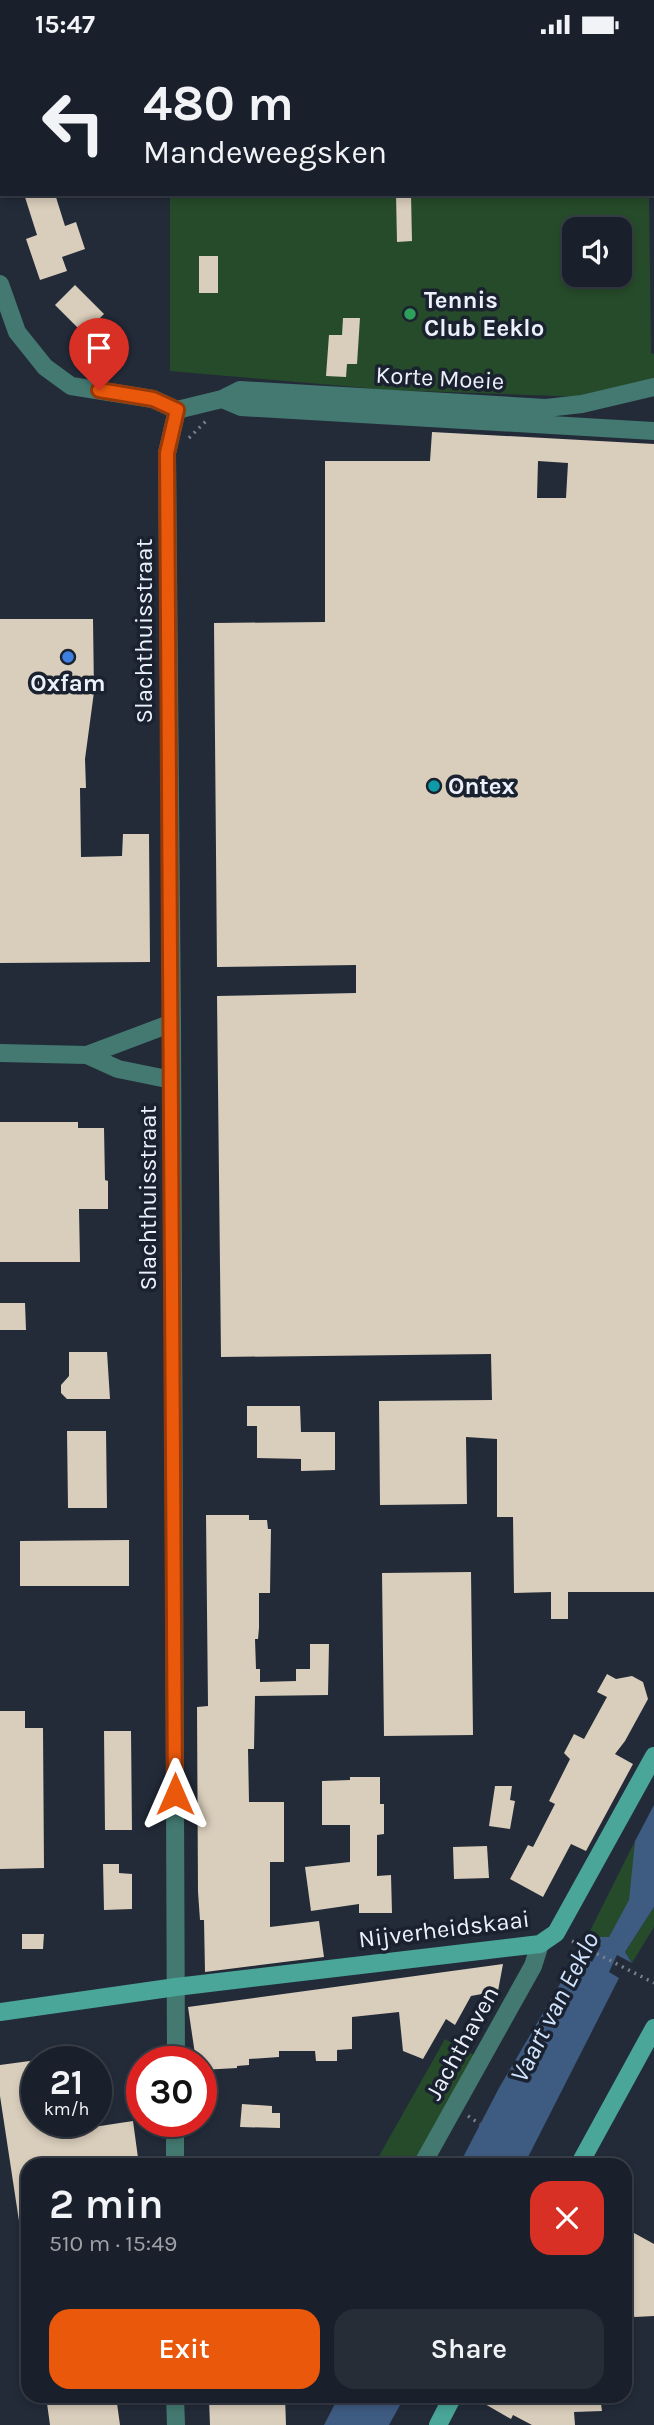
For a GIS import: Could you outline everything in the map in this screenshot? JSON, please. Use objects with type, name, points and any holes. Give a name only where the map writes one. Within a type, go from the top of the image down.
[{"type":"street","points":[[0,284],[17,331],[45,367],[71,386],[153,399],[177,410]]},
{"type":"street","name":"Korte Moeie","points":[[177,410],[222,399],[240,390],[555,408],[654,387]]},
{"type":"street","name":"Korte Moeie","points":[[222,399],[240,407],[654,431]]},
{"type":"street","name":"Slachthuisstraat","points":[[176,2046],[167,453],[177,410]]},
{"type":"street","points":[[0,1053],[86,1055],[172,1023]]},
{"type":"street","points":[[86,1055],[118,1069],[172,1080]]},
{"type":"street","name":"Nijverheidskaai","points":[[0,2012],[176,1987],[540,1944],[556,1933],[654,1756]]},
{"type":"street","name":"Jachthaven","points":[[426,2158],[533,1966],[540,1944]]},
{"type":"street","points":[[583,2158],[654,2028]]},
{"type":"street","points":[[175,2137],[175,2158]]},
{"type":"street","points":[[175,2403],[176,2425]]},
{"type":"street","points":[[438,2425],[449,2403]]},
{"type":"path","points":[[167,453],[180,446],[215,413],[222,399]]},
{"type":"path","points":[[556,1933],[654,1983]]},
{"type":"green space","name":"Tennis Club Eeklo","points":[[170,196],[649,196],[651,353],[654,354],[654,380],[585,397],[389,390],[170,371]]},
{"type":"green space","points":[[635,1841],[630,1900],[609,1937],[587,1937]]},
{"type":"green space","points":[[654,1907],[654,1927],[632,1963],[625,1952]]},
{"type":"green space","points":[[445,2039],[481,2059],[426,2158],[378,2158]]},
{"type":"water","name":"Vaart van Eeklo","points":[[654,1805],[654,1907],[625,1952],[632,1963],[617,1955],[609,1972],[619,1978],[528,2158],[463,2158],[499,2088],[577,1955],[592,1962],[601,1945],[587,1937],[609,1937],[629,1900],[635,1841]]},
{"type":"water","points":[[335,2403],[401,2403],[389,2425],[324,2425]]},
{"type":"building","points":[[25,196],[56,196],[65,226],[76,222],[85,249],[62,257],[67,271],[40,280],[26,239],[37,235]]},
{"type":"building","points":[[396,196],[411,196],[412,241],[397,242]]},
{"type":"building","points":[[199,256],[218,256],[218,293],[199,293]]},
{"type":"building","points":[[75,285],[104,314],[84,334],[55,305]]},
{"type":"building","points":[[343,318],[360,318],[357,364],[347,364],[346,377],[326,376],[329,335],[342,335]]},
{"type":"building","points":[[432,432],[654,444],[654,1592],[568,1592],[568,1619],[551,1619],[551,1592],[514,1593],[513,1517],[497,1517],[497,1439],[466,1437],[467,1504],[380,1505],[379,1401],[492,1400],[491,1354],[221,1357],[217,996],[356,993],[356,965],[217,967],[214,623],[325,622],[325,461],[430,461]],"holes":[[[538,461],[568,463],[566,498],[537,498]]]},
{"type":"building","points":[[0,619],[93,619],[94,692],[85,759],[86,788],[80,788],[81,857],[122,856],[123,834],[149,834],[150,962],[0,963]]},
{"type":"building","points":[[0,1122],[78,1122],[78,1128],[104,1128],[108,1209],[79,1209],[80,1262],[0,1262]]},
{"type":"building","points":[[0,1303],[25,1303],[26,1330],[0,1330]]},
{"type":"building","points":[[69,1352],[107,1352],[110,1399],[67,1399],[61,1393],[61,1385],[69,1376]]},
{"type":"building","points":[[247,1406],[300,1406],[301,1432],[335,1432],[335,1470],[301,1471],[301,1459],[257,1458],[257,1426],[247,1426]]},
{"type":"building","points":[[67,1431],[106,1431],[107,1508],[68,1508]]},
{"type":"building","points":[[206,1515],[249,1515],[249,1520],[267,1520],[268,1529],[271,1529],[270,1593],[259,1593],[259,1628],[258,1639],[255,1639],[256,1669],[260,1669],[260,1682],[296,1681],[296,1669],[310,1669],[310,1644],[329,1644],[328,1695],[255,1696],[254,1749],[248,1749],[249,1802],[284,1802],[284,1862],[270,1862],[270,1927],[319,1921],[324,1957],[205,1972],[204,1920],[200,1920],[198,1892],[197,1707],[208,1706]]},
{"type":"building","points":[[129,1540],[129,1586],[20,1586],[20,1541]]},
{"type":"building","points":[[471,1572],[473,1735],[384,1736],[382,1573]]},
{"type":"building","points":[[607,1674],[616,1679],[632,1676],[643,1682],[648,1699],[615,1754],[633,1764],[586,1851],[571,1844],[543,1897],[510,1879],[528,1845],[533,1847],[555,1804],[549,1801],[570,1759],[564,1753],[574,1734],[584,1739],[607,1697],[597,1692]]},
{"type":"building","points":[[0,1711],[25,1711],[25,1728],[43,1728],[44,1868],[0,1869]]},
{"type":"building","points":[[104,1731],[131,1731],[132,1830],[105,1830]]},
{"type":"building","points":[[350,1777],[380,1777],[380,1804],[384,1804],[384,1834],[377,1835],[377,1876],[391,1875],[392,1913],[359,1913],[359,1904],[311,1911],[305,1867],[350,1862],[350,1825],[322,1825],[322,1781],[350,1780]]},
{"type":"building","points":[[495,1786],[512,1786],[510,1800],[515,1801],[510,1829],[489,1826]]},
{"type":"building","points":[[487,1846],[489,1878],[454,1879],[453,1847]]},
{"type":"building","points":[[103,1864],[119,1864],[119,1873],[132,1874],[132,1909],[104,1910]]},
{"type":"building","points":[[22,1934],[44,1934],[43,1949],[22,1949]]},
{"type":"building","points":[[503,1964],[498,1991],[471,1996],[455,2025],[446,2019],[423,2059],[403,2051],[399,2012],[352,2017],[352,2049],[337,2050],[337,2061],[316,2061],[315,2051],[279,2051],[279,2057],[249,2059],[249,2065],[217,2069],[217,2046],[194,2046],[188,2007]]},
{"type":"building","points":[[21,2062],[21,2137],[112,2137],[112,2124],[126,2122],[126,2137],[135,2137],[138,2158],[21,2158],[19,2221],[0,2096],[0,2065]]},
{"type":"building","points":[[242,2104],[272,2106],[272,2113],[280,2113],[280,2128],[240,2127]]},
{"type":"building","points":[[632,2232],[654,2244],[654,2316],[632,2315]]},
{"type":"building","points":[[47,2403],[117,2403],[120,2425],[50,2425]]},
{"type":"building","points":[[209,2403],[285,2403],[286,2425],[210,2425]]},
{"type":"building","points":[[483,2403],[601,2403],[602,2411],[574,2412],[575,2425],[532,2425],[513,2415],[511,2419]]},
{"type":"place","name":"Tennis Club Eeklo","points":[[410,314]]},
{"type":"place","name":"Oxfam","points":[[68,657]]},
{"type":"place","name":"Ontex","points":[[434,786]]},
{"type":"route","points":[[99,390],[153,399],[177,410],[167,453],[175,1794]]}]
